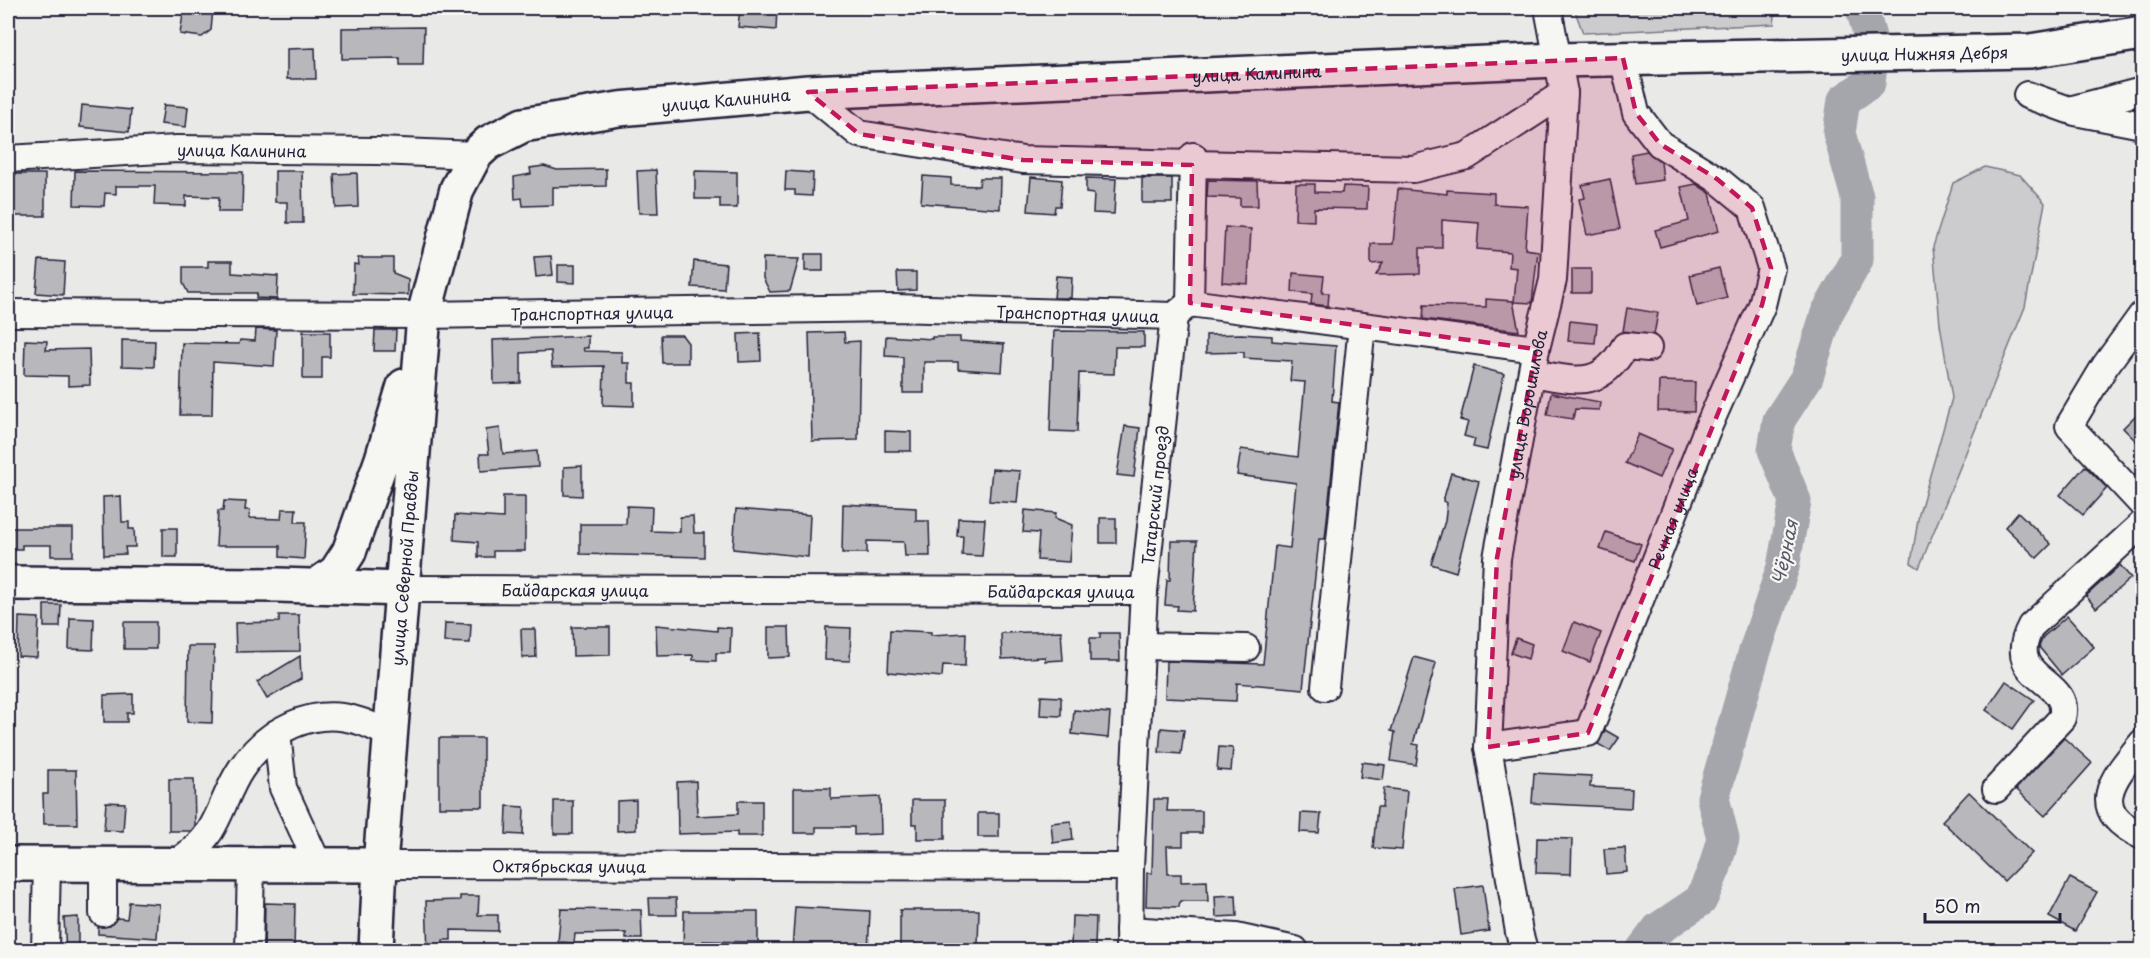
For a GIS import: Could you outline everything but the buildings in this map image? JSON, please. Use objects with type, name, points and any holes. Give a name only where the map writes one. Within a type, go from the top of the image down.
[{"type":"main road","name":"улица Нижняя Дебря","points":[[1707,57],[2030,51],[2142,33]]},
{"type":"main road","name":"улица Калинина","points":[[457,189],[475,155],[488,143],[523,124],[563,116],[808,92],[1556,60],[1707,57]]},
{"type":"main road","name":"улица Северной Правды","points":[[376,951],[380,865],[424,315],[457,189]]},
{"type":"main road","points":[[316,586],[336,572],[349,552],[382,459],[424,315]]},
{"type":"main road","name":"Байдарская улица","points":[[8,583],[403,589]]},
{"type":"main road","name":"Октябрьская улица","points":[[8,864],[380,865]]},
{"type":"street","name":"улица Ворошилова","points":[[1488,747],[1497,558],[1534,361],[1553,280],[1564,93],[1548,8]]},
{"type":"street","name":"Речная улица","points":[[1488,747],[1588,733],[1706,432],[1762,305],[1771,268],[1752,208],[1718,179],[1660,144],[1636,113],[1623,58]]},
{"type":"street","points":[[2069,111],[2142,91]]},
{"type":"street","name":"улица Калинина","points":[[808,92],[859,134],[1023,160],[1193,160],[1413,169],[1467,156],[1564,93]]},
{"type":"street","points":[[2026,95],[2069,111],[2142,125]]},
{"type":"street","name":"улица Калинина","points":[[8,159],[177,149],[377,151],[475,155]]},
{"type":"street","name":"Татарский проезд","points":[[1129,940],[1130,867],[1144,591],[1182,310],[1193,160]]},
{"type":"street","name":"Транспортная улица","points":[[8,313],[424,315],[894,308],[1182,310],[1362,326],[1534,361],[1585,381],[1614,365],[1625,346],[1648,348]]},
{"type":"street","points":[[2142,315],[2105,366],[2069,426],[2142,504]]},
{"type":"street","points":[[1325,687],[1362,326]]},
{"type":"street","points":[[1996,789],[2062,718],[2065,708],[2062,700],[2030,669],[2022,656],[2023,640],[2031,626],[2142,524]]},
{"type":"street","name":"Байдарская улица","points":[[403,589],[1144,591]]},
{"type":"street","points":[[1141,646],[1246,648]]},
{"type":"street","points":[[172,865],[196,848],[210,830],[240,770],[255,750],[278,732],[303,719],[329,715],[359,721],[392,736]]},
{"type":"street","points":[[278,732],[283,788],[318,864]]},
{"type":"street","points":[[2142,743],[2112,784],[2108,803],[2114,818],[2142,836]]},
{"type":"street","points":[[1488,747],[1524,951]]},
{"type":"street","points":[[45,951],[48,864]]},
{"type":"street","points":[[103,865],[103,913]]},
{"type":"street","points":[[249,951],[251,865]]},
{"type":"street","name":"Октябрьская улица","points":[[380,865],[1130,867]]},
{"type":"street","points":[[1129,940],[1236,937],[1295,951]]},
{"type":"highlighted area","points":[[1623,58],[1636,113],[1660,144],[1717,179],[1752,208],[1771,268],[1762,305],[1588,733],[1488,747],[1497,558],[1536,349],[1190,303],[1192,165],[1023,160],[859,134],[808,92]]},
{"type":"shaded area","points":[[1574,8],[1776,8],[1774,24],[1583,33]]},
{"type":"shaded area","points":[[1985,167],[2020,175],[2045,203],[2025,307],[1919,568],[1911,563],[1919,514],[1952,398],[1940,324],[1933,247],[1953,183]]},
{"type":"waterway","name":"Чёрная","points":[[1642,950],[1658,929],[1701,900],[1715,867],[1723,838],[1713,798],[1754,654],[1783,567],[1795,501],[1774,450],[1779,420],[1807,377],[1827,313],[1857,260],[1857,197],[1839,133],[1844,100],[1869,83],[1873,48],[1862,8]]}]
